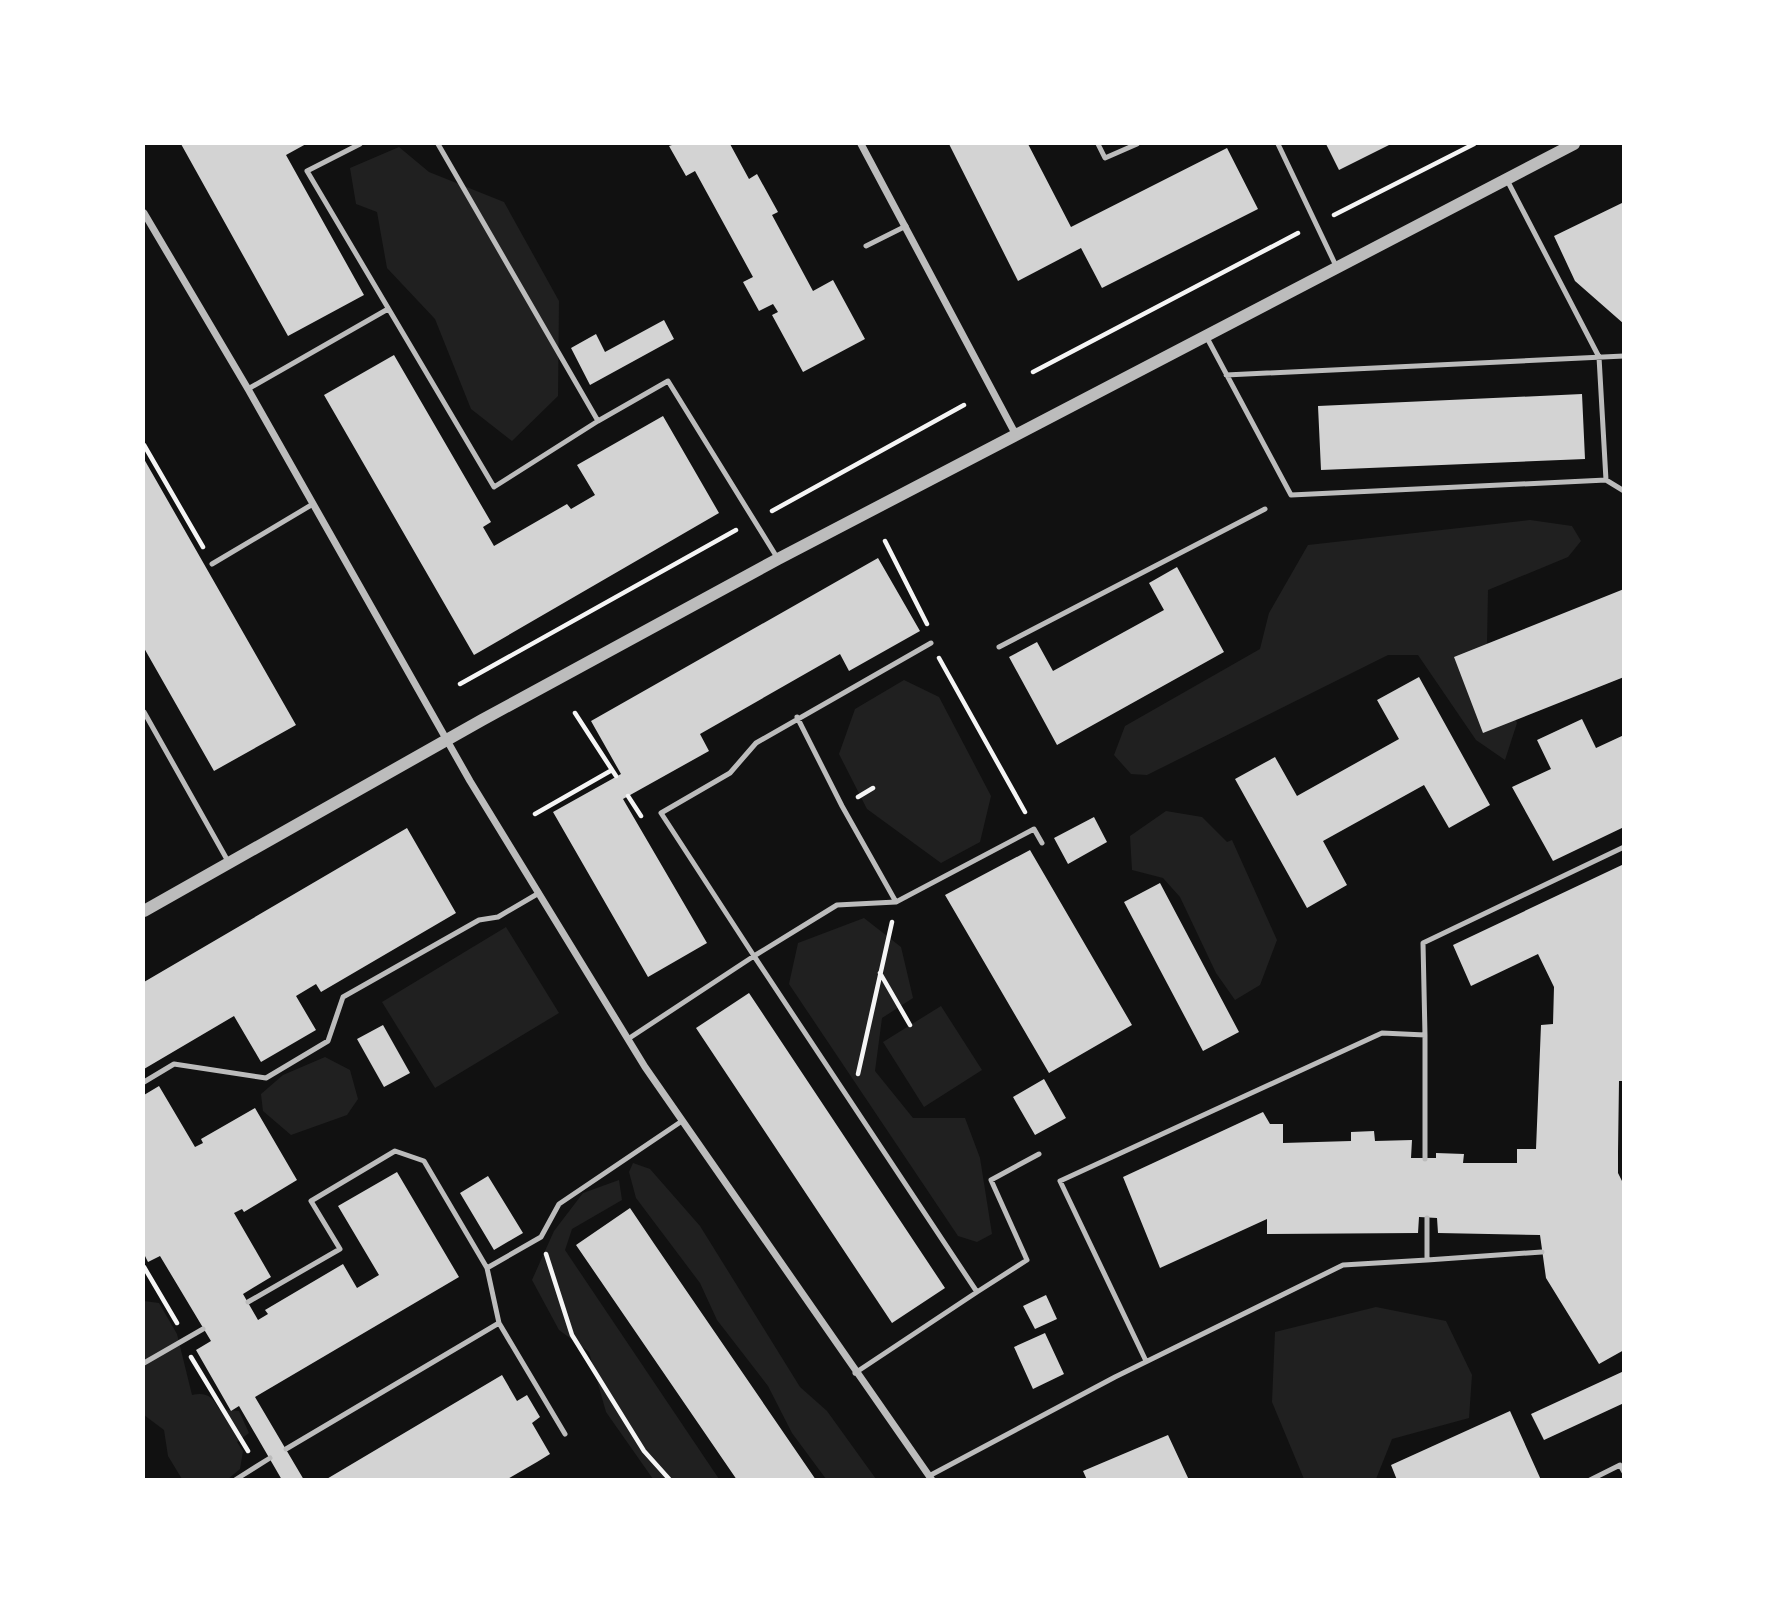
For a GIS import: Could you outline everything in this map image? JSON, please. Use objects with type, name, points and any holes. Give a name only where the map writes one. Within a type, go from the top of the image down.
[{"type":"street","points":[[861,144],[1016,435]]},
{"type":"street","points":[[144,911],[446,740],[778,559],[1574,144]]},
{"type":"street","points":[[144,213],[248,389],[446,740],[628,1039],[855,1373],[930,1478]]},
{"type":"street","points":[[144,231],[152,227]]},
{"type":"lane","points":[[360,144],[307,171],[494,487],[598,421],[668,381],[778,559]]},
{"type":"lane","points":[[438,144],[598,421]]},
{"type":"lane","points":[[1098,144],[1105,158],[1137,144]]},
{"type":"lane","points":[[1278,144],[1337,268]]},
{"type":"lane","points":[[1507,180],[1599,357],[1606,480]]},
{"type":"lane","points":[[866,246],[906,226]]},
{"type":"lane","points":[[248,389],[388,309]]},
{"type":"lane","points":[[1206,337],[1291,495],[1606,480],[1623,491]]},
{"type":"lane","points":[[1226,375],[1623,356]]},
{"type":"lane","points":[[212,564],[313,504]]},
{"type":"lane","points":[[999,647],[1265,509]]},
{"type":"lane","points":[[931,643],[756,743],[730,773],[661,813],[977,1292]]},
{"type":"lane","points":[[144,712],[229,863]]},
{"type":"lane","points":[[797,718],[896,902]]},
{"type":"lane","points":[[628,1039],[837,905],[896,902],[1034,829],[1042,844]]},
{"type":"lane","points":[[1425,1158],[1423,943],[1623,848]]},
{"type":"lane","points":[[144,1082],[174,1064],[266,1078],[328,1041],[344,997],[479,920],[498,918],[539,893]]},
{"type":"lane","points":[[1146,1362],[1060,1181],[1382,1033],[1425,1035]]},
{"type":"lane","points":[[487,1268],[541,1237],[559,1204],[682,1121]]},
{"type":"lane","points":[[248,1302],[340,1249],[311,1201],[395,1152],[424,1161],[487,1268],[499,1323],[565,1434]]},
{"type":"lane","points":[[855,1373],[1027,1260],[991,1180],[1039,1154]]},
{"type":"lane","points":[[1427,1218],[1427,1260]]},
{"type":"lane","points":[[930,1478],[1146,1362],[1343,1265],[1542,1252]]},
{"type":"lane","points":[[286,1449],[499,1323]]},
{"type":"lane","points":[[144,1363],[203,1329]]},
{"type":"lane","points":[[235,1479],[270,1458]]},
{"type":"lane","points":[[1590,1479],[1622,1464],[1623,1472]]},
{"type":"path","points":[[1033,372],[1474,144]]},
{"type":"path","points":[[460,684],[964,405]]},
{"type":"path","points":[[144,445],[212,564]]},
{"type":"path","points":[[885,541],[926,616],[931,643],[1034,829]]},
{"type":"path","points":[[575,713],[616,776]]},
{"type":"path","points":[[535,814],[612,770]]},
{"type":"path","points":[[851,1102],[896,902]]},
{"type":"path","points":[[880,972],[910,1025]]},
{"type":"path","points":[[541,1237],[572,1335],[644,1451],[670,1479]]},
{"type":"path","points":[[144,1267],[186,1338],[189,1353],[257,1466]]},
{"type":"shaded area","points":[[399,147],[429,172],[504,202],[559,301],[558,396],[512,441],[471,409],[435,319],[387,268],[377,212],[356,204],[350,168]]},
{"type":"shaded area","points":[[1530,520],[1572,526],[1581,541],[1568,557],[1488,590],[1487,643],[1517,723],[1505,760],[1476,740],[1418,655],[1388,655],[1147,775],[1131,774],[1114,755],[1125,726],[1260,649],[1269,613],[1308,545]]},
{"type":"shaded area","points":[[904,680],[939,697],[991,796],[980,842],[941,863],[867,809],[839,754],[855,709]]},
{"type":"shaded area","points":[[1166,811],[1202,817],[1227,842],[1232,840],[1277,940],[1260,985],[1235,1000],[1216,973],[1180,897],[1163,878],[1132,870],[1130,836]]},
{"type":"shaded area","points":[[864,918],[901,947],[913,998],[882,1018],[875,1071],[913,1118],[965,1118],[980,1158],[992,1234],[977,1242],[958,1236],[789,984],[798,943]]},
{"type":"shaded area","points":[[506,927],[559,1013],[435,1088],[382,1002]]},
{"type":"shaded area","points":[[941,1006],[982,1070],[924,1107],[883,1042]]},
{"type":"shaded area","points":[[325,1057],[350,1070],[358,1099],[347,1115],[291,1135],[263,1111],[261,1094],[283,1075]]},
{"type":"shaded area","points":[[633,1163],[650,1169],[700,1226],[800,1387],[827,1411],[876,1479],[826,1479],[792,1433],[768,1386],[717,1320],[700,1283],[636,1198],[629,1172]]},
{"type":"shaded area","points":[[619,1180],[622,1200],[572,1229],[565,1250],[719,1479],[653,1479],[606,1412],[589,1352],[559,1330],[532,1280],[554,1231],[583,1193]]},
{"type":"shaded area","points":[[144,1301],[159,1303],[177,1334],[192,1395],[208,1396],[219,1409],[239,1411],[249,1433],[237,1442],[243,1451],[240,1469],[228,1479],[182,1479],[168,1456],[164,1430],[144,1415]]},
{"type":"shaded area","points":[[1376,1307],[1446,1321],[1472,1375],[1469,1418],[1392,1439],[1376,1479],[1304,1479],[1272,1402],[1275,1332]]},
{"type":"building","points":[[181,144],[306,144],[286,155],[364,295],[288,336]]},
{"type":"building","points":[[730,144],[749,179],[757,174],[778,212],[772,215],[813,291],[833,280],[865,339],[803,372],[772,315],[778,312],[773,304],[759,311],[743,282],[753,277],[695,171],[686,176],[669,146]]},
{"type":"building","points":[[949,144],[1028,144],[1071,227],[1227,148],[1258,209],[1102,288],[1081,248],[1018,281]]},
{"type":"building","points":[[1326,144],[1391,144],[1339,170]]},
{"type":"building","points":[[1624,202],[1624,324],[1575,281],[1554,236]]},
{"type":"building","points":[[664,320],[674,339],[590,385],[571,348],[596,334],[605,352]]},
{"type":"building","points":[[394,355],[491,522],[483,527],[494,546],[567,504],[571,509],[595,495],[577,465],[663,416],[719,513],[474,655],[324,395]]},
{"type":"building","points":[[1582,394],[1585,459],[1321,470],[1318,406]]},
{"type":"building","points":[[144,459],[296,725],[214,771],[144,648]]},
{"type":"building","points":[[878,558],[920,631],[849,671],[840,654],[700,734],[709,751],[623,799],[707,943],[648,977],[553,812],[621,774],[591,721]]},
{"type":"building","points":[[1177,567],[1224,652],[1057,745],[1009,657],[1037,642],[1053,671],[1164,610],[1149,583]]},
{"type":"building","points":[[1624,589],[1624,677],[1483,733],[1454,657]]},
{"type":"building","points":[[1419,677],[1490,805],[1449,828],[1424,785],[1323,841],[1347,885],[1307,908],[1235,779],[1275,757],[1297,796],[1399,739],[1377,700]]},
{"type":"building","points":[[1582,719],[1596,748],[1624,735],[1624,827],[1553,861],[1512,787],[1551,769],[1537,740]]},
{"type":"building","points":[[1094,817],[1107,842],[1068,864],[1054,838]]},
{"type":"building","points":[[407,828],[456,913],[321,992],[316,984],[296,996],[316,1030],[261,1062],[234,1016],[144,1069],[144,982]]},
{"type":"building","points":[[1030,850],[1132,1025],[1049,1073],[945,895]]},
{"type":"building","points":[[1624,864],[1624,1081],[1619,1081],[1618,1173],[1624,1185],[1624,1350],[1599,1364],[1546,1278],[1540,1235],[1438,1233],[1437,1218],[1419,1217],[1418,1233],[1267,1234],[1267,1219],[1160,1268],[1123,1177],[1263,1112],[1270,1124],[1283,1124],[1283,1143],[1351,1141],[1351,1132],[1374,1131],[1375,1141],[1412,1140],[1411,1158],[1436,1158],[1436,1153],[1464,1154],[1463,1163],[1517,1163],[1517,1149],[1536,1149],[1541,1025],[1553,1024],[1554,987],[1538,954],[1471,986],[1453,945]]},
{"type":"building","points":[[1160,883],[1239,1032],[1203,1051],[1124,902]]},
{"type":"building","points":[[749,993],[945,1288],[892,1323],[696,1028]]},
{"type":"building","points":[[383,1025],[410,1073],[384,1087],[357,1039]]},
{"type":"building","points":[[1044,1079],[1066,1118],[1035,1135],[1013,1097]]},
{"type":"building","points":[[159,1086],[195,1147],[203,1143],[201,1139],[255,1108],[297,1180],[244,1212],[242,1209],[234,1213],[271,1277],[243,1294],[258,1320],[268,1314],[265,1310],[343,1264],[357,1288],[379,1275],[338,1206],[397,1172],[459,1277],[255,1397],[304,1480],[282,1480],[239,1406],[231,1411],[196,1350],[211,1341],[160,1256],[148,1262],[144,1254],[144,1095]]},
{"type":"building","points":[[488,1176],[523,1233],[494,1250],[460,1193]]},
{"type":"building","points":[[630,1208],[816,1480],[737,1480],[576,1245]]},
{"type":"building","points":[[1046,1295],[1057,1319],[1035,1329],[1023,1306]]},
{"type":"building","points":[[1045,1333],[1064,1374],[1033,1389],[1014,1347]]},
{"type":"building","points":[[1624,1371],[1624,1403],[1544,1440],[1531,1414]]},
{"type":"building","points":[[502,1375],[517,1401],[527,1395],[540,1417],[532,1423],[550,1454],[537,1462],[506,1480],[325,1480]]},
{"type":"building","points":[[1510,1411],[1541,1480],[1397,1480],[1391,1465]]},
{"type":"building","points":[[1168,1435],[1189,1480],[1087,1480],[1083,1471]]}]
